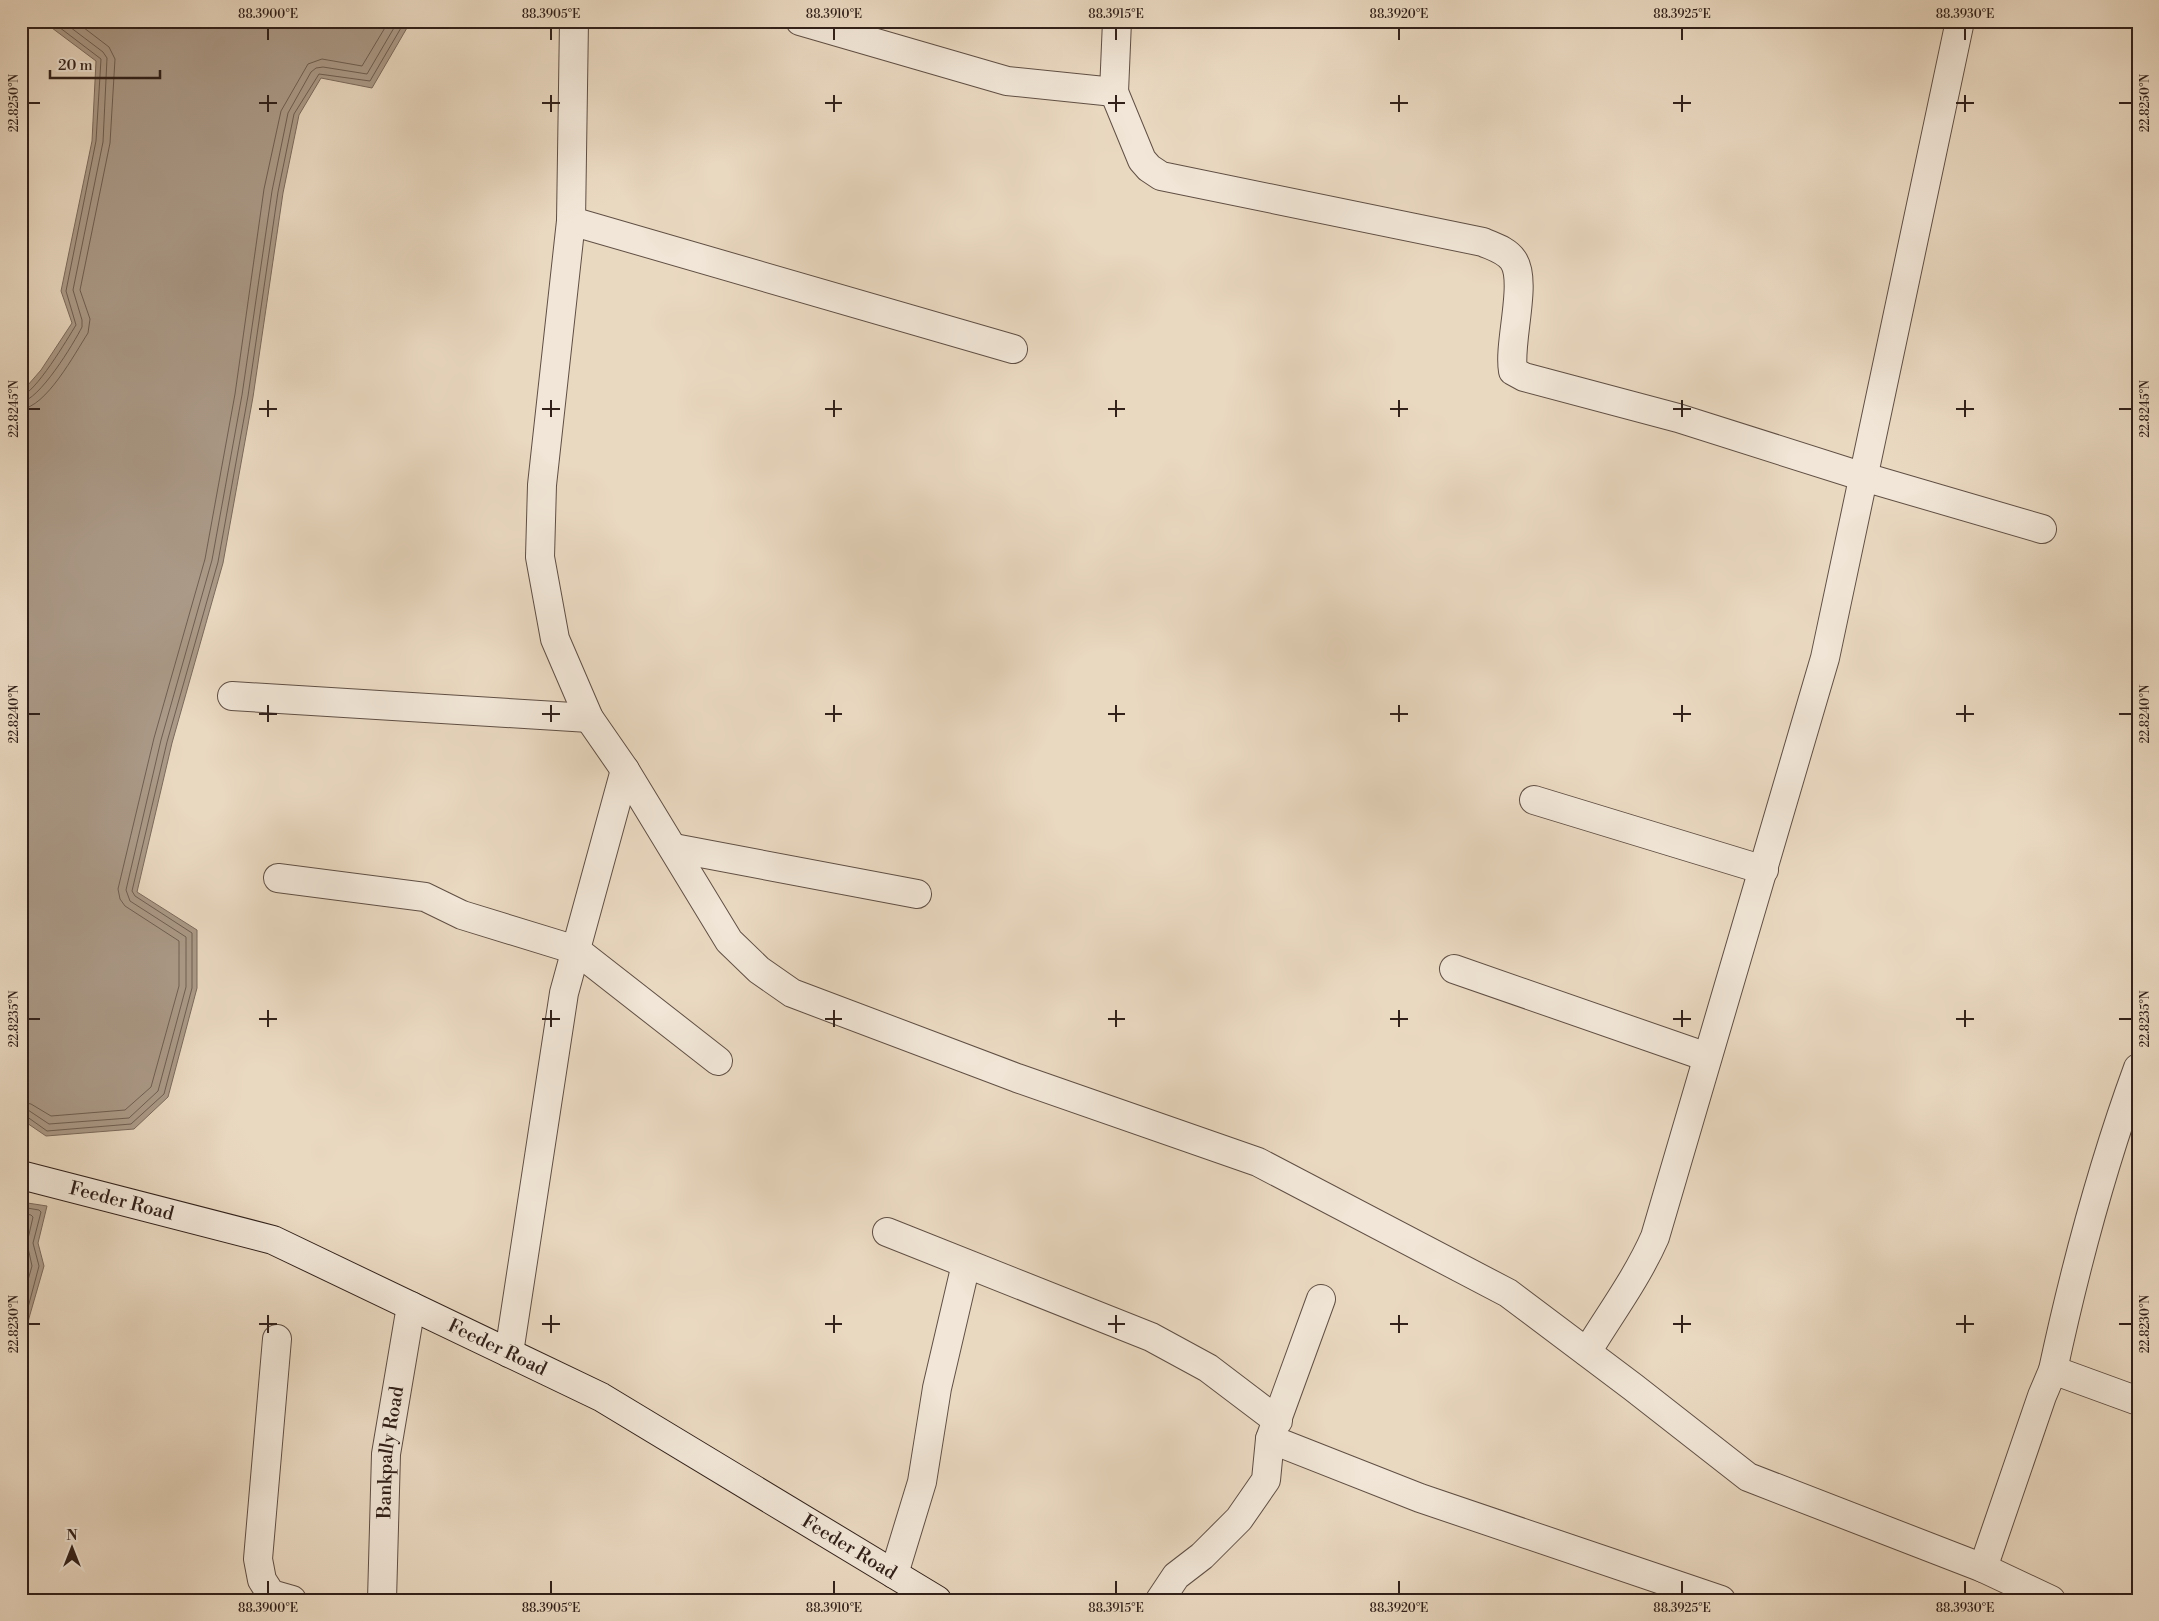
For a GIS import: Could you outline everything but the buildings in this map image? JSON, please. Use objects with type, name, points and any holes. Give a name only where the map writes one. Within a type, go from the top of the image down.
[{"type":"street","points":[[574,21],[571,221],[542,485],[540,557],[555,639],[589,718],[625,770],[674,848],[729,941],[759,970],[792,993],[1017,1078],[1258,1162],[1508,1293],[1748,1477],[1983,1568],[2051,1600]]},
{"type":"street","points":[[800,21],[1007,82],[1114,92]]},
{"type":"street","points":[[1117,21],[1114,92],[1142,160],[1149,168],[1160,176],[1484,242],[1506,252],[1514,262],[1519,286],[1511,359],[1513,371],[1524,377],[1678,418],[1864,478],[2042,529]]},
{"type":"street","points":[[1587,1352],[1627,1287],[1643,1265],[1656,1237],[1707,1056],[1724,1006],[1825,658],[1960,21]]},
{"type":"street","points":[[571,221],[1014,349]]},
{"type":"street","points":[[232,696],[589,718]]},
{"type":"street","points":[[509,1353],[564,993],[625,770]]},
{"type":"street","points":[[1534,800],[1764,870]]},
{"type":"street","points":[[674,848],[917,894]]},
{"type":"street","points":[[278,878],[425,897],[462,915],[576,950],[718,1061]]},
{"type":"street","points":[[1454,969],[1707,1056]]},
{"type":"street","points":[[1983,1568],[2042,1396],[2053,1370],[2104,1169],[2116,1127],[2138,1068]]},
{"type":"street","name":"Feeder Road","points":[[21,1175],[273,1240],[601,1397],[937,1600]]},
{"type":"street","points":[[887,1232],[1152,1337],[1208,1368],[1274,1430],[1420,1498],[1721,1600]]},
{"type":"street","points":[[894,1574],[922,1482],[936,1388],[966,1264]]},
{"type":"street","points":[[1160,1600],[1176,1576],[1202,1556],[1244,1511],[1266,1480],[1274,1430],[1321,1299]]},
{"type":"street","name":"Bankpally Road","points":[[382,1600],[386,1454],[410,1306]]},
{"type":"street","points":[[277,1339],[258,1559],[262,1580],[271,1594],[292,1600]]},
{"type":"street","points":[[2053,1370],[2138,1401]]},
{"type":"water","points":[[34,21],[411,21],[372,88],[321,78],[299,115],[283,193],[253,397],[223,563],[172,743],[137,892],[197,930],[197,988],[168,1097],[134,1129],[46,1136],[21,1119],[21,393],[41,370],[72,323],[61,291],[92,141],[96,61],[52,28]]},
{"type":"water","points":[[21,1202],[47,1206],[38,1243],[44,1266],[29,1318],[21,1362]]}]
